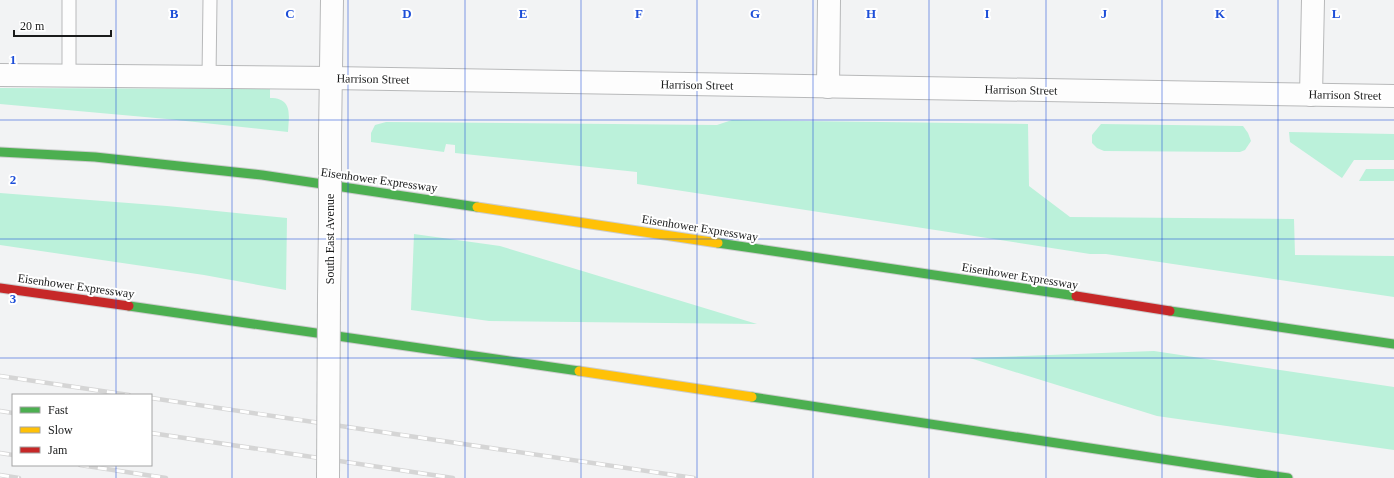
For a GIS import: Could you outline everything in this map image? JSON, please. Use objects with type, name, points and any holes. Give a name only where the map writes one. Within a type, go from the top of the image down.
[{"type":"highway","name":"Eisenhower Expressway","points":[[0,152],[95,157],[262,175],[1394,344]]},
{"type":"highway","name":"Eisenhower Expressway","points":[[0,288],[400,344],[1288,478]]},
{"type":"street","name":"South East Avenue","points":[[328,478],[332,0]]},
{"type":"street","points":[[828,87],[829,0]]},
{"type":"street","points":[[1311,95],[1312,0]]},
{"type":"street","name":"Harrison Street","points":[[0,75],[331,78],[1394,96]]},
{"type":"lane","points":[[69,0],[69,76]]},
{"type":"lane","points":[[209,77],[210,0]]},
{"type":"green space","points":[[0,88],[270,89],[270,98],[283,101],[286,104],[289,114],[288,132],[167,119],[0,104]]},
{"type":"green space","points":[[732,120],[1028,124],[1029,186],[1070,217],[1294,219],[1295,255],[1394,256],[1394,297],[1106,254],[1090,254],[637,184],[637,172],[455,153],[455,145],[446,144],[444,152],[371,142],[371,133],[375,125],[386,122],[717,125]]},
{"type":"green space","points":[[1101,124],[1243,126],[1251,141],[1245,150],[1240,152],[1104,151],[1097,148],[1092,143],[1092,135]]},
{"type":"green space","points":[[1289,132],[1394,134],[1394,160],[1354,160],[1342,178],[1290,142]]},
{"type":"green space","points":[[1366,169],[1394,169],[1394,181],[1359,181]]},
{"type":"green space","points":[[0,193],[167,206],[287,218],[286,290],[204,275],[0,245]]},
{"type":"green space","points":[[414,234],[500,246],[757,324],[489,321],[411,310]]},
{"type":"green space","points":[[1154,351],[1394,387],[1394,450],[1157,416],[970,358]]},
{"type":"railway","points":[[0,376],[122,394]]},
{"type":"railway","points":[[152,398],[694,478]]},
{"type":"railway","points":[[0,411],[12,413]]},
{"type":"railway","points":[[152,433],[453,478]]},
{"type":"railway","points":[[0,453],[12,455]]},
{"type":"railway","points":[[87,466],[166,478]]},
{"type":"railway","points":[[0,475],[19,478]]},
{"type":"traffic: fast","points":[[0,152],[95,157],[262,175],[477,207]]},
{"type":"traffic: fast","points":[[718,243],[1076,296]]},
{"type":"traffic: fast","points":[[129,306],[579,371]]},
{"type":"traffic: fast","points":[[1170,311],[1394,344]]},
{"type":"traffic: fast","points":[[752,397],[1288,478]]},
{"type":"traffic: slow","points":[[477,207],[718,243]]},
{"type":"traffic: slow","points":[[579,371],[752,397]]},
{"type":"traffic: jam","points":[[0,288],[129,306]]},
{"type":"traffic: jam","points":[[1076,296],[1170,311]]}]
